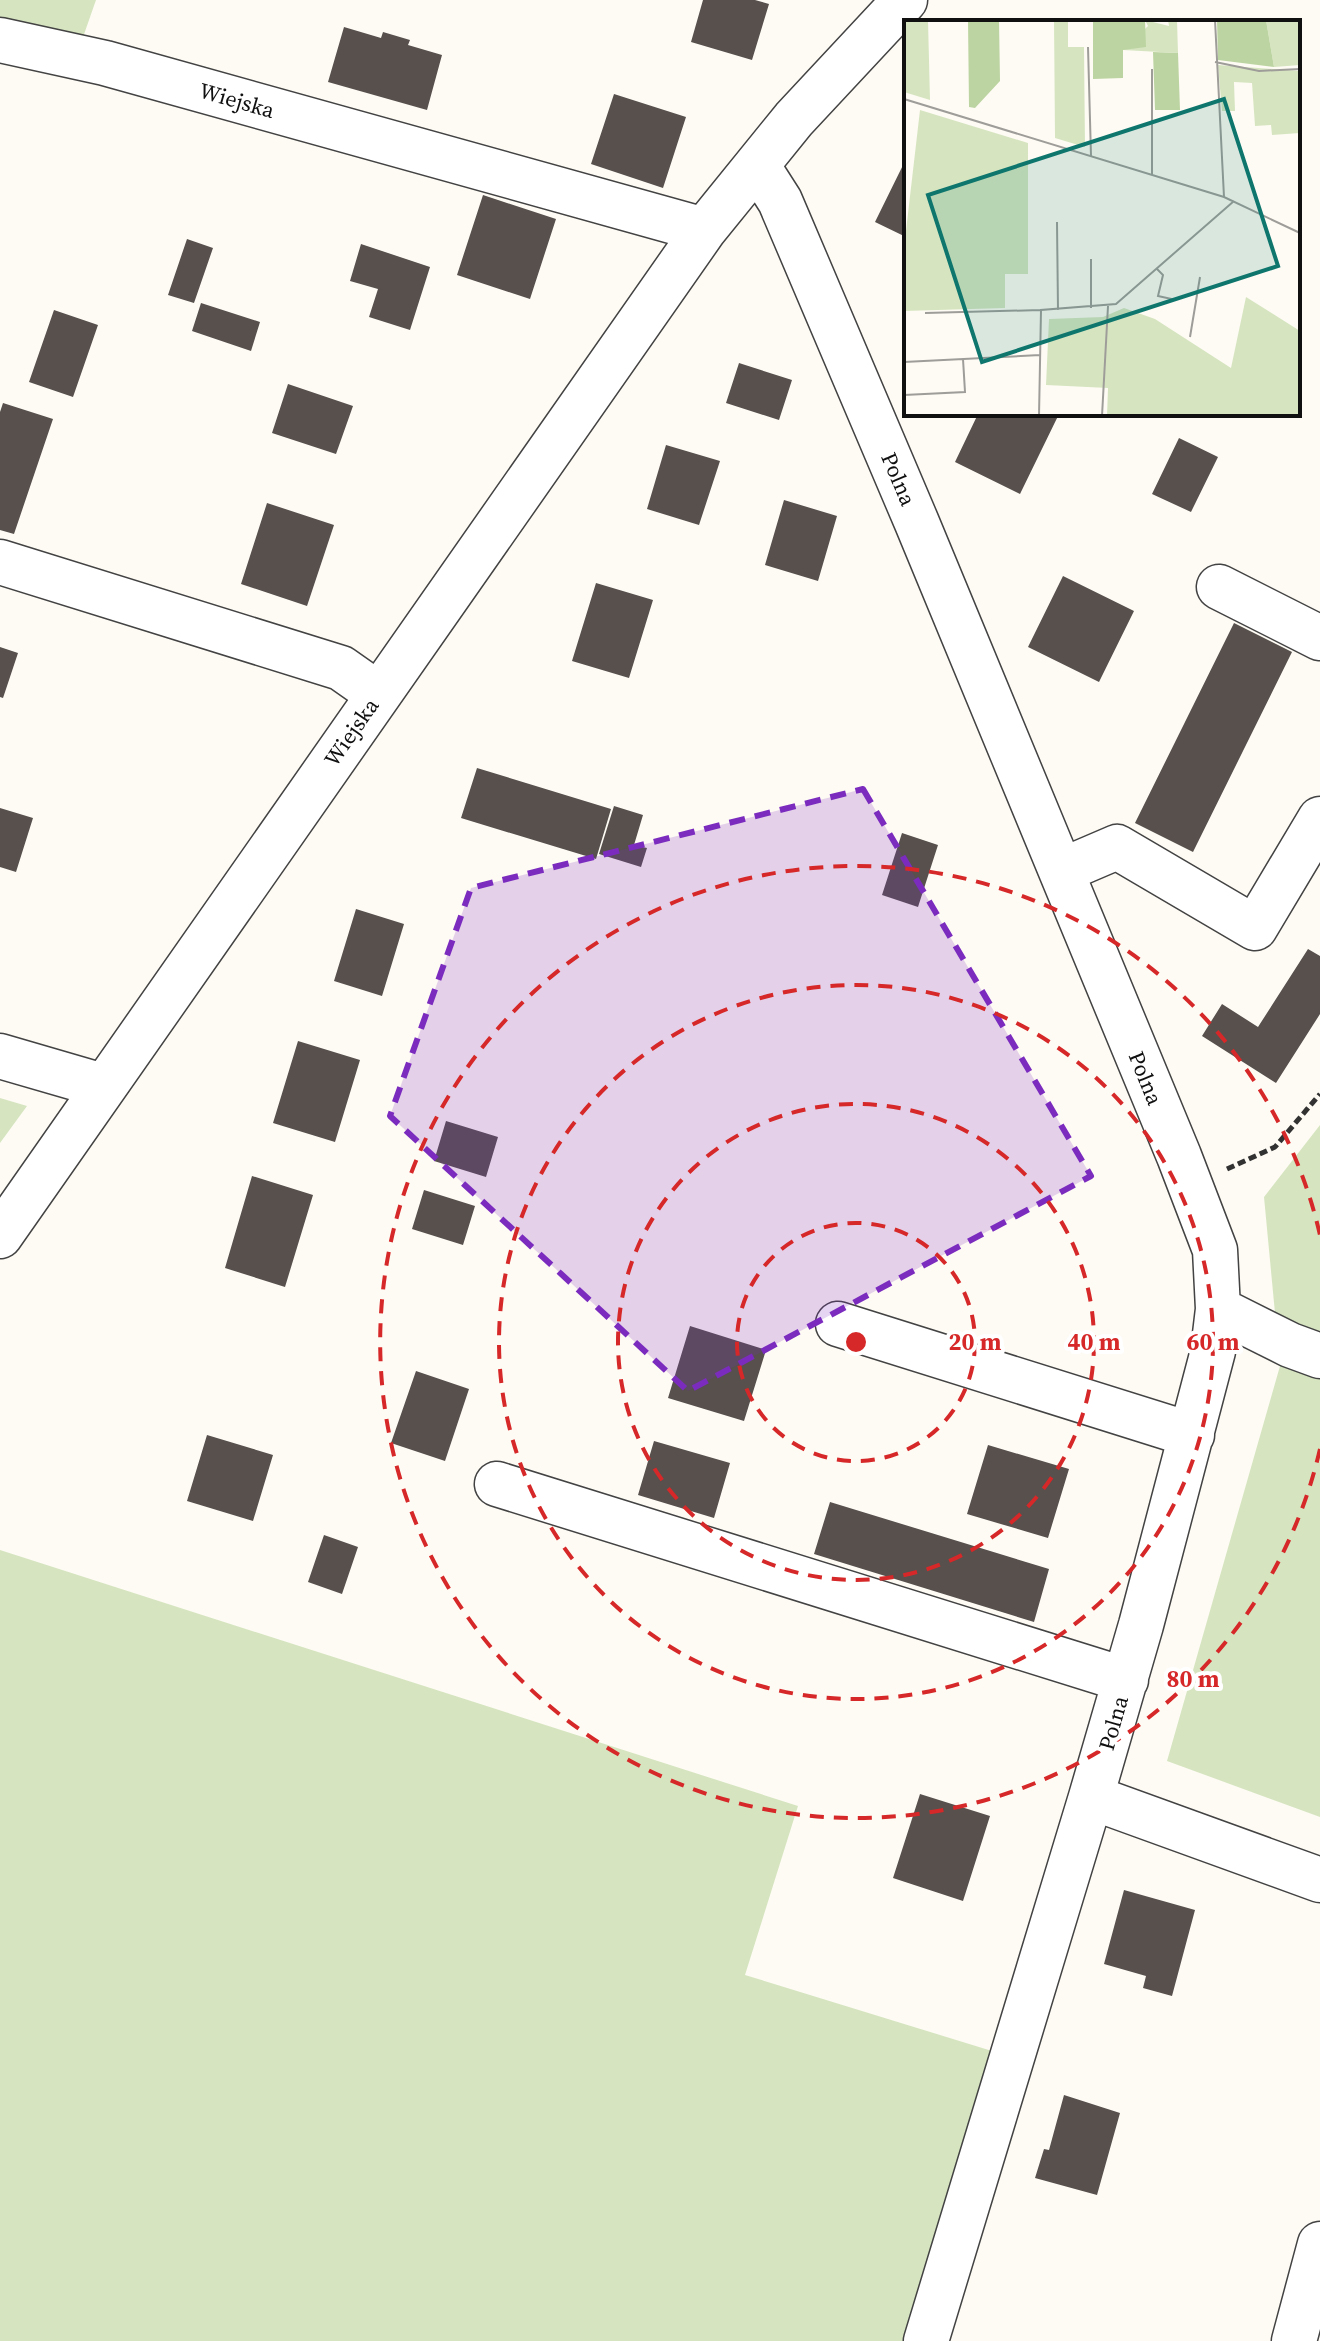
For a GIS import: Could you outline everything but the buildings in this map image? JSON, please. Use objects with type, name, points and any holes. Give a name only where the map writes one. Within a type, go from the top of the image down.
[{"type":"street","name":"Wiejska","points":[[0,1236],[704,230],[794,119],[905,0]]},
{"type":"street","name":"Wiejska","points":[[0,40],[105,63],[704,230]]},
{"type":"street","name":"Polna","points":[[757,165],[780,201],[917,523],[1215,1250],[1218,1309],[1213,1351],[1192,1435],[1126,1680],[926,2341]]},
{"type":"street","points":[[0,562],[341,668],[378,694]]},
{"type":"street","points":[[1219,587],[1320,638]]},
{"type":"street","points":[[1061,871],[1117,847],[1255,928],[1320,819]]},
{"type":"street","points":[[0,1056],[103,1086]]},
{"type":"street","points":[[1218,1309],[1290,1345],[1320,1356]]},
{"type":"street","points":[[838,1324],[1192,1435]]},
{"type":"street","points":[[497,1484],[1126,1680]]},
{"type":"street","points":[[1091,1797],[1320,1880]]},
{"type":"street","points":[[1294,2341],[1320,2244]]},
{"type":"path","points":[[1189,1183],[1275,1147],[1320,1094]]},
{"type":"highlighted area","points":[[863,789],[1091,1176],[688,1391],[390,1116],[471,888]]},
{"type":"green space","points":[[0,0],[96,0],[81,43],[0,24]]},
{"type":"green space","points":[[0,1098],[27,1106],[0,1143]]},
{"type":"green space","points":[[1320,1125],[1320,1817],[1167,1761],[1280,1366],[1264,1197]]},
{"type":"green space","points":[[0,1550],[798,1806],[745,1975],[992,2051],[905,2341],[0,2341]]}]
